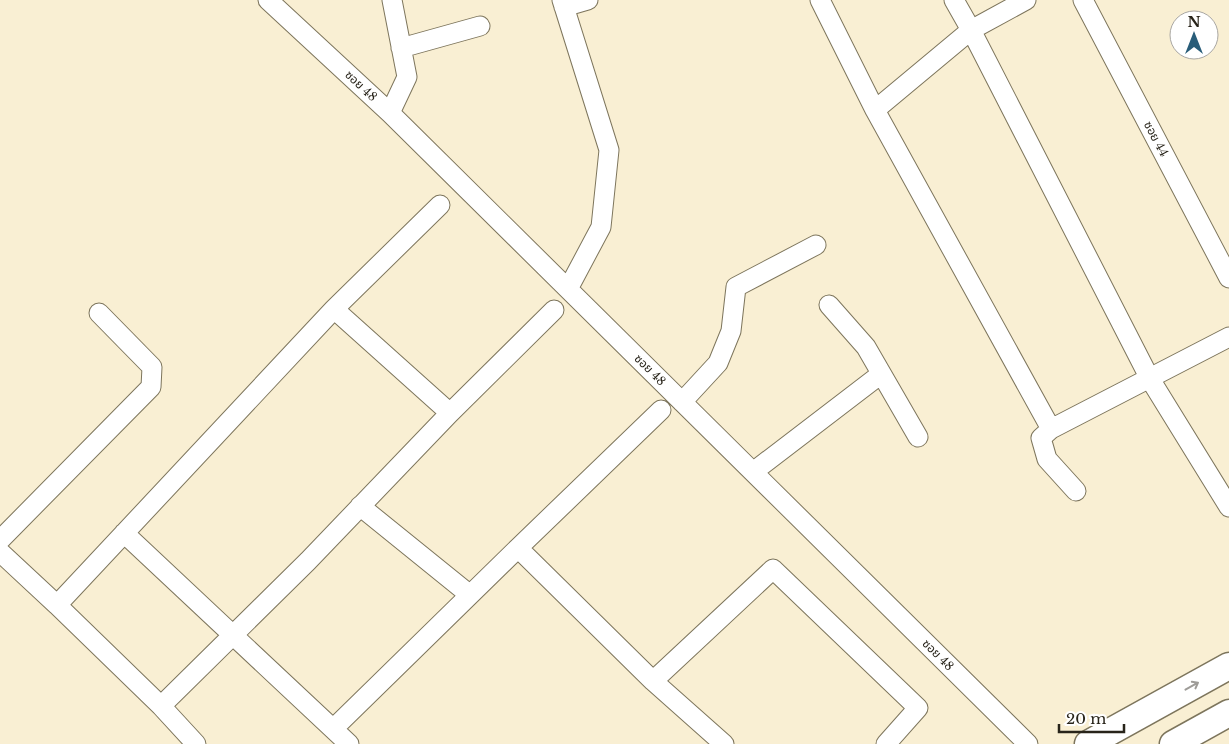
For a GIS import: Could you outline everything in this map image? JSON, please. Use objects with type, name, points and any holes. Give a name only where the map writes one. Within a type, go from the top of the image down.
[{"type":"main road","points":[[1088,744],[1229,666]]},
{"type":"main road","points":[[1185,741],[1229,713]]},
{"type":"street","name":"ซอย 48","points":[[268,0],[390,113],[1028,744]]},
{"type":"street","points":[[390,113],[407,77],[392,0]]},
{"type":"street","points":[[568,289],[601,227],[609,150],[563,4],[588,0]]},
{"type":"street","points":[[820,0],[875,110],[1051,429]]},
{"type":"street","points":[[954,0],[1150,378],[1229,507]]},
{"type":"street","points":[[875,110],[971,30],[1026,0]]},
{"type":"street","name":"ซอย 44","points":[[1083,0],[1229,278]]},
{"type":"street","points":[[401,48],[480,26]]},
{"type":"street","points":[[57,605],[334,309],[440,205]]},
{"type":"street","points":[[682,402],[718,363],[731,331],[736,287],[816,245]]},
{"type":"street","points":[[830,305],[866,347],[918,437]]},
{"type":"street","points":[[334,309],[450,413]]},
{"type":"street","points":[[161,706],[308,561],[450,413],[554,310]]},
{"type":"street","points":[[0,540],[151,386],[152,367],[99,313]]},
{"type":"street","points":[[1076,491],[1047,459],[1041,438],[1051,429],[1229,337]]},
{"type":"street","points":[[753,472],[881,374]]},
{"type":"street","points":[[333,729],[661,410]]},
{"type":"street","points":[[360,506],[470,594]]},
{"type":"street","points":[[124,533],[348,744]]},
{"type":"street","points":[[518,548],[713,740]]},
{"type":"street","points":[[0,552],[161,706],[196,744]]},
{"type":"street","points":[[653,681],[773,569],[918,708],[886,744]]}]
